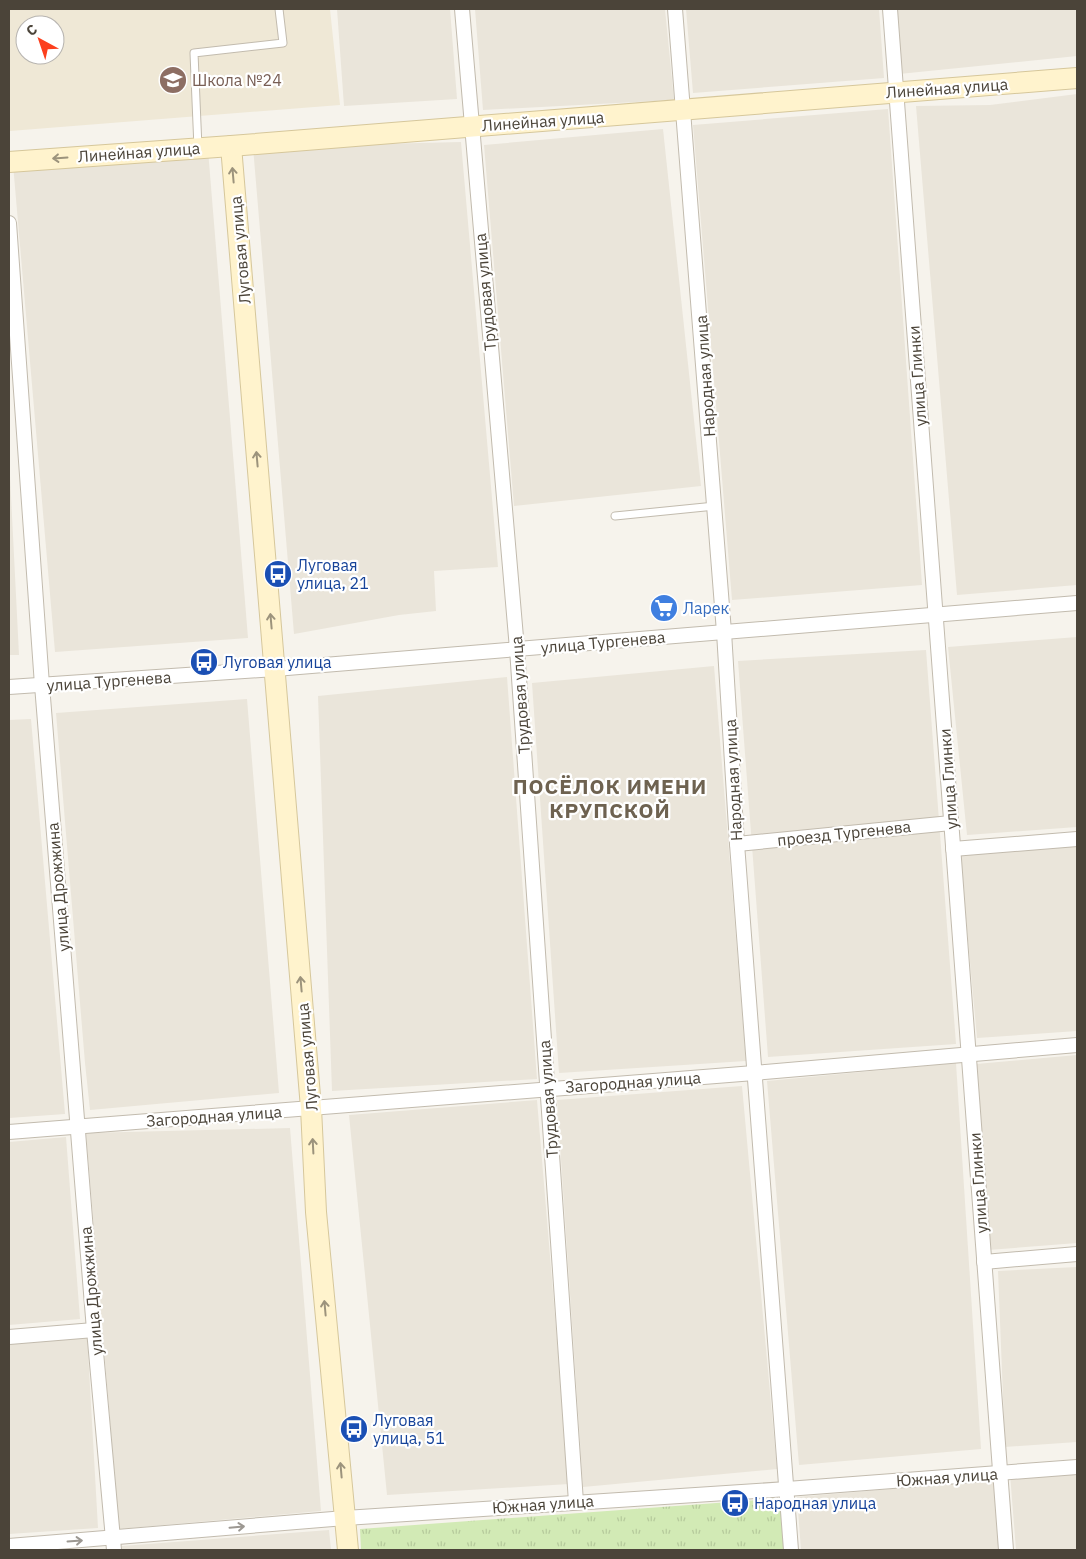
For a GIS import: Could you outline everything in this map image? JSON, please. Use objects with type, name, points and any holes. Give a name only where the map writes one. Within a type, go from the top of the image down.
[{"type":"street","name":"Трудовая улица","points":[[462,9],[517,649],[576,1502]]},
{"type":"street","name":"Народная улица","points":[[675,9],[724,632],[737,844],[791,1550]]},
{"type":"street","name":"улица Глинки","points":[[890,9],[1006,1550]]},
{"type":"street","name":"Линейная улица","points":[[9,162],[1077,78]]},
{"type":"street","name":"Луговая улица","points":[[231,146],[311,1108],[316,1212],[348,1550]]},
{"type":"street","name":"улица Дрожжина","points":[[9,223],[42,685],[77,1126],[114,1544]]},
{"type":"street","name":"улица Тургенева","points":[[9,687],[274,669],[1077,603]]},
{"type":"street","name":"проезд Тургенева","points":[[737,844],[951,823]]},
{"type":"street","points":[[953,848],[1077,839]]},
{"type":"street","name":"Загородная улица","points":[[9,1132],[754,1073],[1077,1045]]},
{"type":"street","points":[[984,1262],[1077,1254]]},
{"type":"street","points":[[9,1337],[94,1330]]},
{"type":"street","name":"Южная улица","points":[[9,1546],[114,1544],[345,1518],[787,1489],[1077,1467]]},
{"type":"lane","points":[[198,148],[194,53],[283,42],[279,9]]},
{"type":"lane","points":[[614,516],[714,506]]},
{"type":"shaded area","name":"Школа №24","points":[[9,9],[330,9],[340,105],[10,131]]},
{"type":"shaded area","points":[[337,9],[450,9],[457,99],[344,106]]},
{"type":"shaded area","points":[[475,9],[665,9],[674,100],[483,110]]},
{"type":"shaded area","points":[[686,9],[879,9],[884,78],[693,93]]},
{"type":"shaded area","points":[[894,9],[1077,9],[1077,56],[899,74]]},
{"type":"shaded area","points":[[1077,94],[1077,585],[957,595],[916,106],[990,105]]},
{"type":"shaded area","points":[[888,109],[922,585],[732,600],[693,125]]},
{"type":"shaded area","points":[[663,129],[701,486],[514,506],[484,145]]},
{"type":"shaded area","points":[[461,142],[498,567],[434,571],[436,611],[399,615],[294,634],[253,147]]},
{"type":"shaded area","points":[[208,150],[248,638],[55,652],[13,164]]},
{"type":"shaded area","points":[[9,456],[19,655],[9,655]]},
{"type":"shaded area","points":[[1077,637],[1077,827],[967,835],[948,647]]},
{"type":"shaded area","points":[[926,650],[956,1044],[768,1057],[738,661]]},
{"type":"shaded area","points":[[714,666],[746,1061],[559,1073],[532,683]]},
{"type":"shaded area","points":[[507,677],[537,1079],[332,1091],[318,696]]},
{"type":"shaded area","points":[[247,699],[279,1093],[90,1110],[56,713]]},
{"type":"shaded area","points":[[31,719],[65,1114],[9,1118],[9,720]]},
{"type":"shaded area","points":[[1077,845],[1077,1031],[977,1038],[960,853]]},
{"type":"shaded area","points":[[1077,1055],[1077,1243],[988,1250],[976,1064]]},
{"type":"shaded area","points":[[956,1063],[981,1449],[799,1465],[767,1081]]},
{"type":"shaded area","points":[[742,1086],[777,1469],[583,1487],[557,1100]]},
{"type":"shaded area","points":[[537,1100],[569,1484],[387,1495],[349,1115]]},
{"type":"shaded area","points":[[290,1128],[321,1511],[119,1529],[86,1133]]},
{"type":"shaded area","points":[[66,1137],[80,1319],[9,1325],[9,1142]]},
{"type":"shaded area","points":[[1077,1267],[1077,1442],[1005,1447],[998,1271]]},
{"type":"shaded area","points":[[87,1334],[98,1528],[9,1534],[9,1343]]},
{"type":"shaded area","points":[[1077,1469],[1077,1550],[1016,1550],[1010,1474]]},
{"type":"shaded area","points":[[996,1480],[1001,1550],[801,1550],[797,1497]]},
{"type":"shaded area","points":[[329,1530],[331,1550],[122,1550],[122,1546]]},
{"type":"green space","points":[[783,1498],[787,1550],[361,1550],[360,1529]]},
{"type":"place","name":"Школа №24","points":[[173,80]]},
{"type":"place","name":"Луговая улица, 21","points":[[278,574]]},
{"type":"place","name":"Ларек","points":[[664,608]]},
{"type":"place","name":"Луговая улица","points":[[204,662]]},
{"type":"place","name":"Луговая улица, 51","points":[[354,1429]]},
{"type":"place","name":"Народная улица","points":[[735,1503]]},
{"type":"district","name":"ПОСЁЛОК ИМЕНИ КРУПСКОЙ","points":[[610,799]]}]
